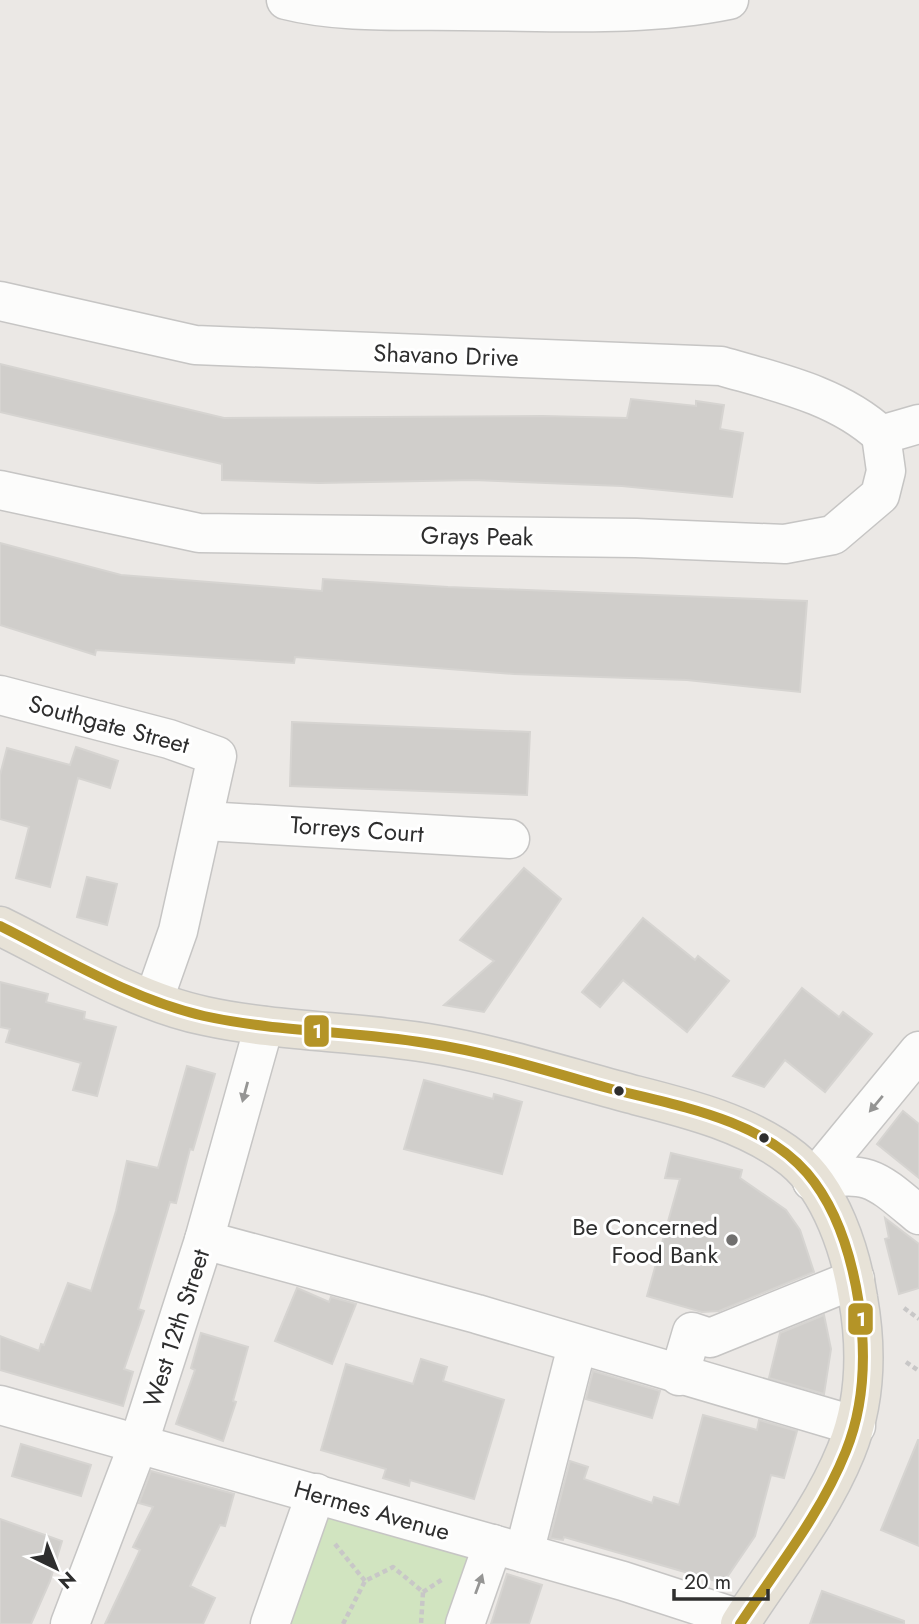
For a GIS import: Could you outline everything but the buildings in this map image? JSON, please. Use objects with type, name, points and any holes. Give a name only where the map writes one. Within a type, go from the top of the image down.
[{"type":"main road","points":[[0,926],[154,999],[202,1016],[264,1026],[423,1042],[478,1052],[685,1108],[763,1138],[796,1161],[812,1181],[848,1245],[863,1325],[864,1374],[856,1426],[845,1454],[813,1513],[741,1622]]},
{"type":"street","points":[[286,0],[307,6],[601,12],[681,10],[729,0]]},
{"type":"street","name":"Shavano Drive","points":[[0,301],[195,345],[721,366],[794,387],[860,415],[881,435]]},
{"type":"street","points":[[881,435],[919,424]]},
{"type":"street","name":"Grays Peak","points":[[0,490],[199,533],[636,538],[785,544],[833,535],[866,510],[880,495],[886,471],[881,435]]},
{"type":"street","name":"Southgate Street","points":[[0,695],[169,738],[217,756],[205,821]]},
{"type":"street","points":[[154,999],[178,931],[205,821]]},
{"type":"street","name":"Torreys Court","points":[[205,821],[509,839]]},
{"type":"street","name":"West 12th Street","points":[[70,1624],[138,1444],[204,1240],[264,1026]]},
{"type":"street","points":[[812,1181],[919,1051]]},
{"type":"street","points":[[812,1181],[847,1174],[882,1184],[919,1215]]},
{"type":"street","points":[[204,1240],[477,1314],[577,1346],[856,1426]]},
{"type":"street","points":[[679,1376],[692,1332],[710,1338],[855,1279]]},
{"type":"street","points":[[465,1624],[508,1549],[577,1346]]},
{"type":"street","name":"Hermes Avenue","points":[[0,1405],[508,1549],[741,1622]]},
{"type":"street","points":[[270,1624],[316,1493]]},
{"type":"path","points":[[904,1308],[919,1319]]},
{"type":"path","points":[[906,1362],[919,1371]]},
{"type":"path","points":[[332,1540],[365,1581]]},
{"type":"path","points":[[343,1624],[365,1581],[393,1567],[423,1592],[421,1624]]},
{"type":"green space","points":[[316,1493],[493,1544],[465,1624],[270,1624]]},
{"type":"transit line","name":"1","points":[[0,926],[99,977],[177,1009],[232,1021],[398,1039],[494,1056],[713,1116],[764,1138],[787,1154],[818,1187],[842,1235],[859,1304],[863,1341],[862,1378],[857,1415],[836,1474],[811,1519],[740,1624]]},
{"type":"place","name":"Be Concerned Food Bank","points":[[732,1240]]}]
